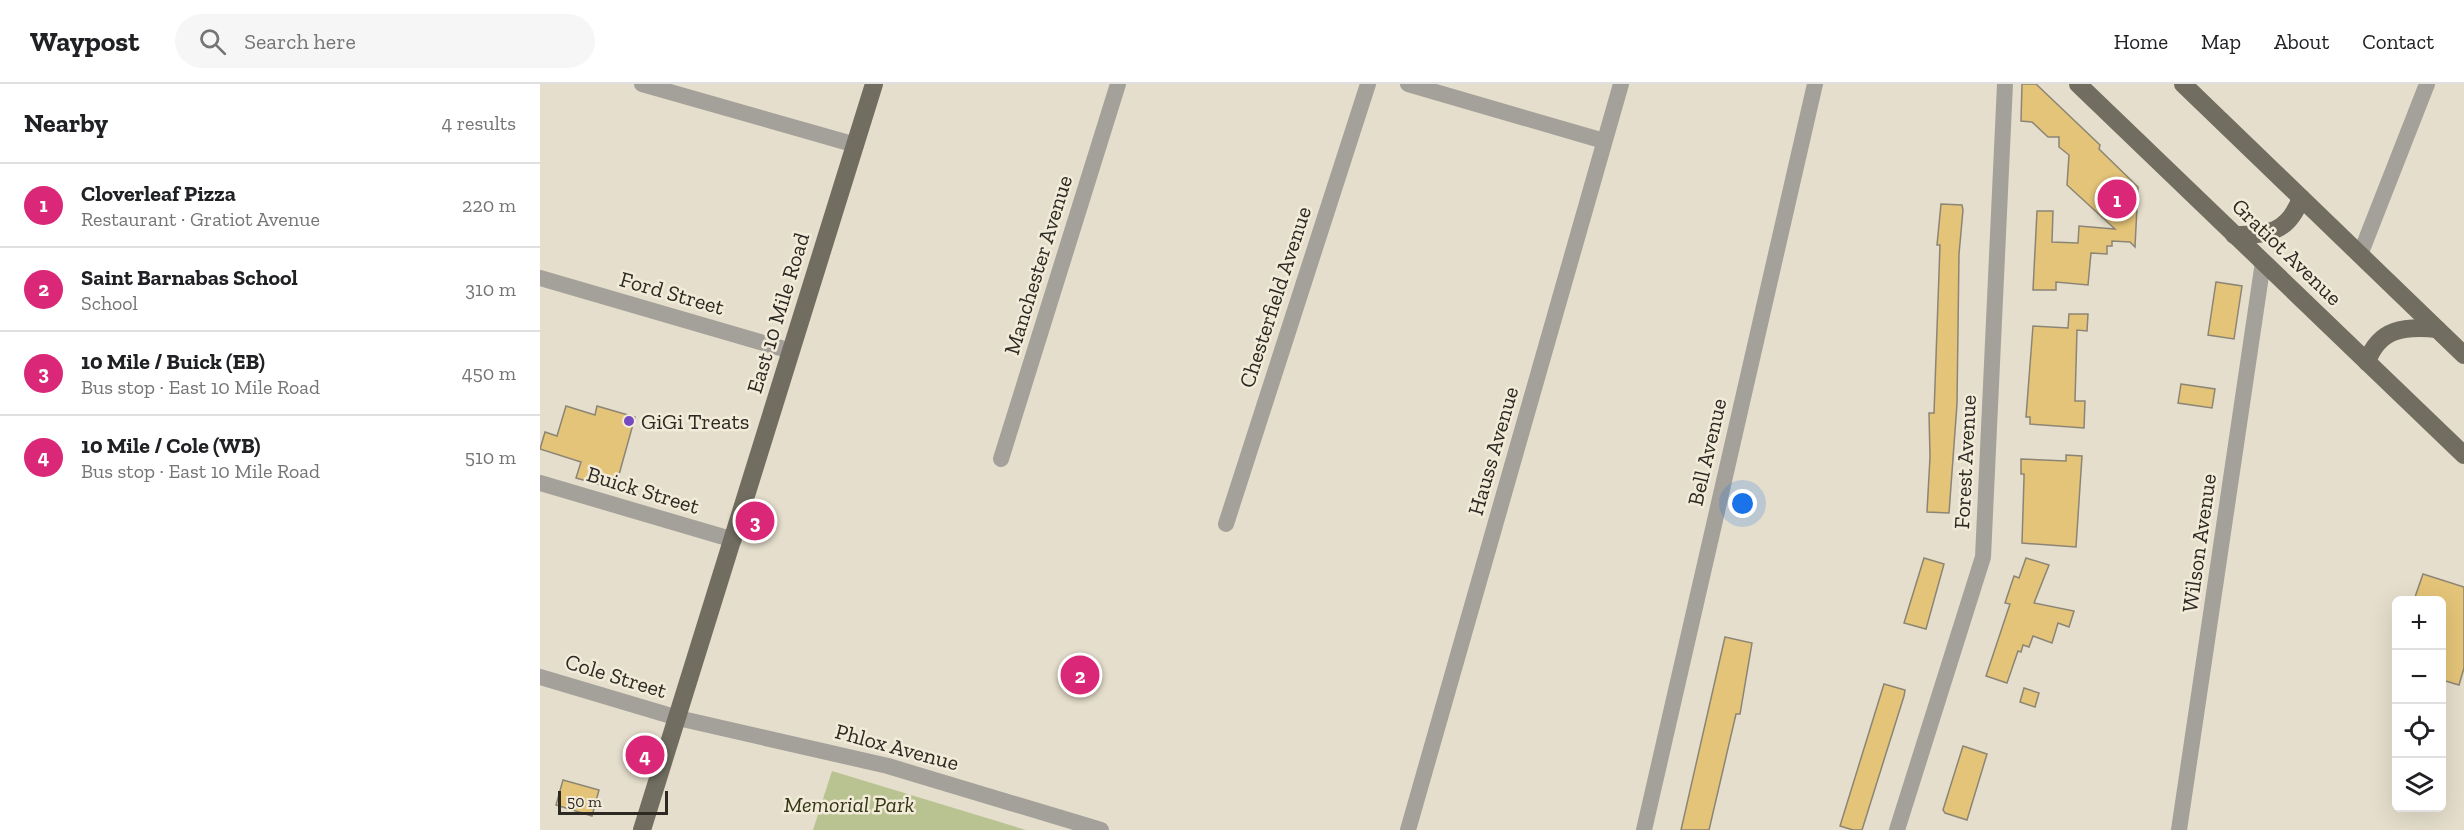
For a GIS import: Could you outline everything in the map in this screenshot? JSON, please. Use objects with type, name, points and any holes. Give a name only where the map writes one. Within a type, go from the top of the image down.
[{"type":"main road","name":"East 10 Mile Road","points":[[642,830],[874,84]]},
{"type":"main road","name":"Gratiot Avenue","points":[[2078,84],[2464,455]]},
{"type":"main road","points":[[2183,84],[2464,355]]},
{"type":"main road","points":[[2234,235],[2264,233],[2283,226],[2290,219],[2301,198]]},
{"type":"main road","points":[[2367,362],[2377,342],[2392,331],[2412,327],[2437,330]]},
{"type":"street","points":[[642,84],[856,145]]},
{"type":"street","name":"Manchester Avenue","points":[[1001,459],[1118,84]]},
{"type":"street","name":"Chesterfield Avenue","points":[[1226,524],[1368,84]]},
{"type":"street","points":[[1408,84],[1604,141]]},
{"type":"street","name":"Hauss Avenue","points":[[1408,830],[1621,84]]},
{"type":"street","name":"Bell Avenue","points":[[1644,830],[1815,84]]},
{"type":"street","name":"Forest Avenue","points":[[1897,830],[1983,557],[2005,84]]},
{"type":"street","points":[[2360,255],[2427,84]]},
{"type":"street","name":"Wilson Avenue","points":[[2179,830],[2263,262]]},
{"type":"street","name":"Ford Street","points":[[540,278],[791,351]]},
{"type":"street","name":"Buick Street","points":[[540,483],[734,540]]},
{"type":"street","name":"Cole Street","points":[[540,677],[678,718]]},
{"type":"street","name":"Phlox Avenue","points":[[678,718],[888,766],[1101,830]]},
{"type":"green space","name":"Memorial Park","points":[[832,771],[1026,830],[813,830]]},
{"type":"building","points":[[2022,84],[2036,84],[2100,145],[2099,149],[2138,187],[2135,247],[2130,242],[2112,241],[2112,246],[2107,246],[2107,254],[2091,253],[2088,285],[2056,282],[2056,290],[2033,290],[2037,211],[2053,211],[2052,242],[2078,243],[2079,226],[2115,229],[2067,185],[2069,155],[2059,147],[2059,137],[2048,137],[2032,122],[2021,121]]},
{"type":"building","points":[[1941,204],[1962,205],[1963,210],[1959,254],[1957,404],[1949,513],[1927,512],[1930,457],[1929,413],[1934,413],[1940,245],[1937,245]]},
{"type":"building","points":[[2216,282],[2242,286],[2234,339],[2208,335]]},
{"type":"building","points":[[2069,314],[2088,314],[2087,331],[2077,330],[2075,401],[2085,401],[2084,428],[2030,424],[2030,417],[2026,417],[2033,326],[2068,328]]},
{"type":"building","points":[[2181,384],[2215,389],[2212,408],[2178,403]]},
{"type":"building","points":[[566,406],[595,415],[597,406],[635,417],[615,489],[576,478],[581,462],[540,449],[545,432],[557,436]]},
{"type":"building","points":[[2066,455],[2082,456],[2076,547],[2022,543],[2024,474],[2021,474],[2021,459],[2066,461]]},
{"type":"building","points":[[1924,558],[1944,564],[1926,629],[1904,623]]},
{"type":"building","points":[[2026,558],[2049,565],[2034,603],[2074,611],[2069,627],[2058,623],[2052,643],[2033,636],[2029,647],[2023,645],[2021,652],[2018,651],[2007,683],[1986,676],[2010,604],[2005,603],[2014,576],[2019,578]]},
{"type":"building","points":[[2423,574],[2464,587],[2464,668],[2459,685],[2446,681],[2446,596],[2415,596]]},
{"type":"building","points":[[1725,637],[1752,643],[1740,714],[1736,714],[1709,830],[1681,830]]},
{"type":"building","points":[[1884,684],[1905,690],[1904,696],[1862,830],[1853,830],[1840,826]]},
{"type":"building","points":[[2024,688],[2039,693],[2035,707],[2020,702]]},
{"type":"building","points":[[1963,746],[1987,754],[1967,820],[1945,813],[1943,810]]},
{"type":"building","points":[[563,780],[599,790],[592,816],[556,805]]},
{"type":"place","name":"Cloverleaf Pizza","points":[[2117,199]]},
{"type":"place","name":"GiGi Treats","points":[[629,421]]},
{"type":"place","name":"10 Mile / Buick (EB)","points":[[755,521]]},
{"type":"place","name":"Saint Barnabas School","points":[[1080,675]]},
{"type":"place","name":"10 Mile / Cole (WB)","points":[[645,755]]}]
